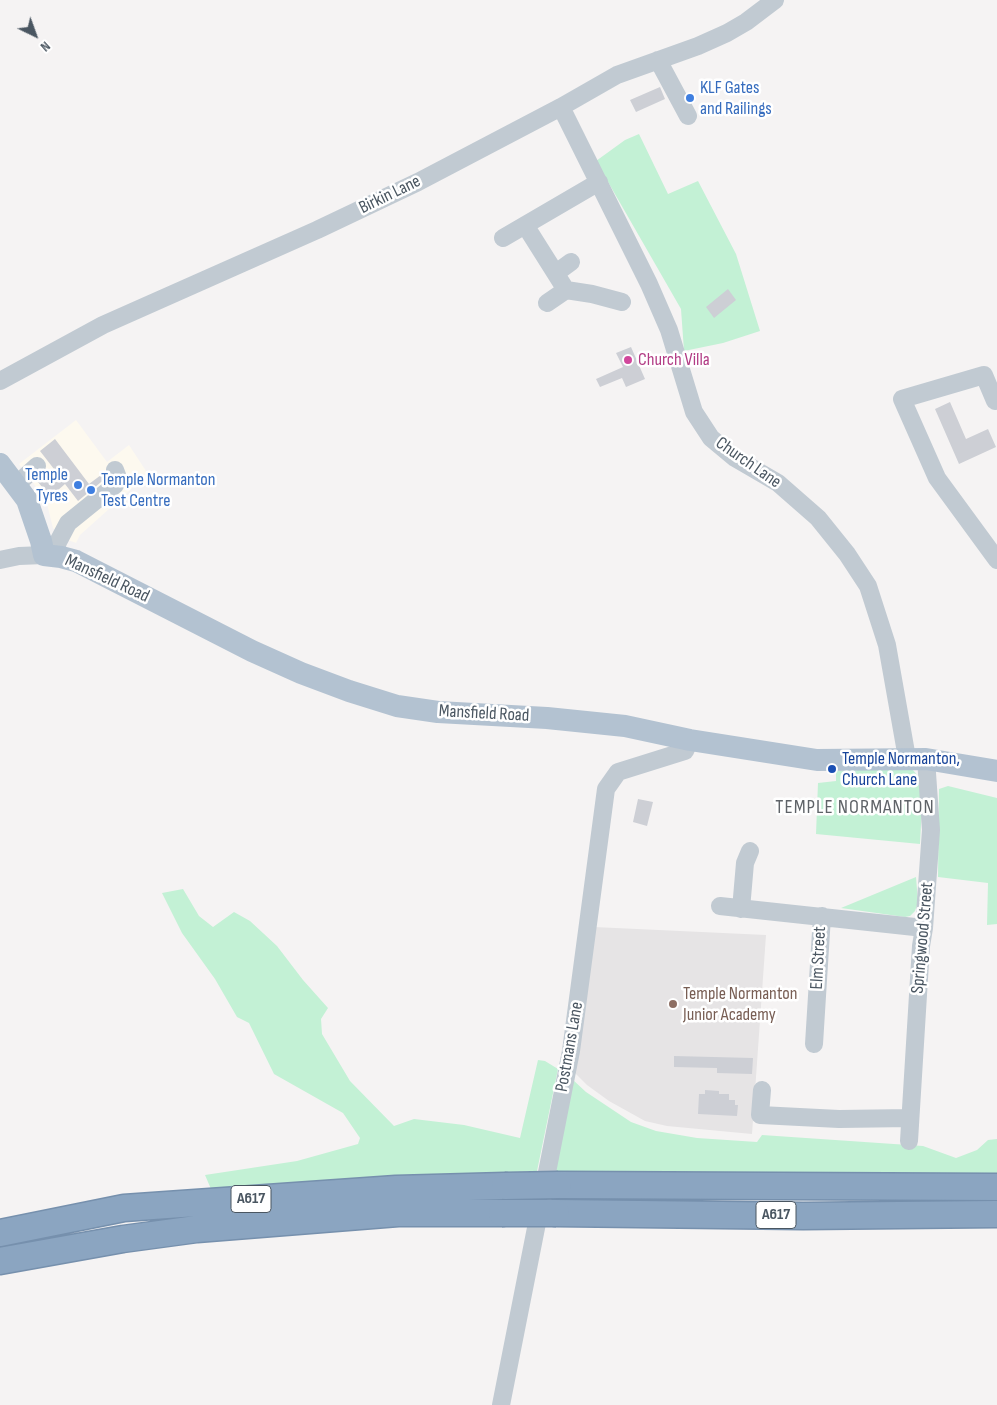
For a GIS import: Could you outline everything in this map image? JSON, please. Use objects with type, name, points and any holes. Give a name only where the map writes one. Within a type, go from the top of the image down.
[{"type":"highway","name":"A617","points":[[0,1233],[124,1208],[396,1189],[558,1185],[997,1187]]},
{"type":"highway","name":"A617","points":[[0,1261],[123,1239],[197,1229],[398,1213],[793,1216],[997,1214]]},
{"type":"main road","points":[[0,464],[27,500],[41,540],[49,555]]},
{"type":"main road","name":"Mansfield Road","points":[[49,555],[76,561],[252,651],[301,673],[397,706],[438,712],[547,718],[625,726],[690,740],[817,760],[916,759],[997,771]]},
{"type":"street","name":"Birkin Lane","points":[[0,381],[103,324],[325,226],[418,182],[561,107],[617,75],[698,46],[727,33],[746,22],[775,0]]},
{"type":"street","points":[[658,60],[688,116]]},
{"type":"street","name":"Church Lane","points":[[561,107],[649,284],[669,330],[694,412],[711,438],[735,458],[778,483],[818,518],[847,554],[868,586],[887,645],[916,759]]},
{"type":"street","points":[[503,238],[599,182]]},
{"type":"street","points":[[525,225],[566,290]]},
{"type":"street","points":[[556,273],[571,262]]},
{"type":"street","points":[[547,303],[566,290],[622,302]]},
{"type":"street","points":[[994,401],[984,375],[902,399],[937,478],[997,560]]},
{"type":"street","points":[[16,485],[37,466]]},
{"type":"street","points":[[49,555],[68,523],[115,485],[118,478],[115,470]]},
{"type":"street","name":"Mansfield Road","points":[[0,560],[19,556],[49,555]]},
{"type":"street","name":"Postmans Lane","points":[[501,1405],[570,1051],[606,789],[618,772],[686,751],[690,740]]},
{"type":"street","name":"Springwood Street","points":[[909,1141],[921,946],[931,830],[916,759]]},
{"type":"street","points":[[741,909],[744,863],[750,850]]},
{"type":"street","points":[[720,906],[822,916]]},
{"type":"street","name":"Elm Street","points":[[814,1044],[822,916],[924,928]]},
{"type":"street","points":[[762,1090],[760,1115],[839,1119],[910,1118]]},
{"type":"shaded area","points":[[76,420],[107,462],[129,445],[148,474],[80,535],[76,543],[68,540],[53,528],[46,500],[19,464]]},
{"type":"shaded area","name":"Temple Normanton Junior Academy","points":[[594,927],[766,935],[752,1134],[667,1126],[645,1121],[609,1101],[587,1085],[575,1073]]},
{"type":"green space","points":[[639,134],[668,194],[698,181],[736,254],[760,331],[723,343],[684,351],[681,309],[596,161],[625,140]]},
{"type":"green space","points":[[912,769],[919,777],[922,805],[920,844],[816,834],[818,783],[836,781],[836,771]]},
{"type":"green space","points":[[948,786],[997,798],[997,924],[987,925],[988,883],[938,877],[939,789]]},
{"type":"green space","points":[[916,877],[918,902],[915,911],[910,916],[905,917],[841,908]]},
{"type":"green space","points":[[183,889],[199,916],[213,927],[234,912],[250,921],[277,946],[303,980],[328,1008],[321,1019],[322,1034],[350,1081],[394,1126],[414,1119],[464,1125],[520,1138],[538,1060],[545,1061],[558,1069],[537,1171],[211,1189],[205,1175],[297,1161],[358,1144],[360,1138],[343,1113],[274,1074],[249,1023],[237,1017],[215,979],[182,933],[162,893]]},
{"type":"green space","points":[[572,1079],[586,1092],[631,1122],[656,1131],[697,1138],[757,1142],[762,1135],[923,1146],[956,1158],[977,1150],[988,1140],[997,1139],[997,1175],[642,1174],[555,1171]]},
{"type":"building","points":[[660,87],[665,99],[636,112],[630,100]]},
{"type":"building","points":[[728,289],[736,300],[714,318],[706,307]]},
{"type":"building","name":"Church Villa","points":[[631,347],[645,379],[626,387],[622,378],[600,387],[596,379],[623,367],[616,353]]},
{"type":"building","points":[[950,402],[966,439],[988,429],[996,447],[959,464],[935,409]]},
{"type":"building","points":[[55,439],[89,484],[105,472],[106,478],[78,501],[65,484],[50,497],[38,482],[54,469],[40,451]]},
{"type":"building","points":[[638,799],[653,802],[647,826],[633,822]]},
{"type":"building","points":[[674,1056],[753,1058],[752,1074],[717,1073],[717,1068],[674,1067]]},
{"type":"building","points":[[705,1090],[719,1091],[719,1094],[729,1094],[729,1100],[735,1100],[735,1105],[738,1105],[737,1116],[698,1114],[699,1094],[705,1094]]},
{"type":"place","name":"KLF Gates and Railings","points":[[690,98]]},
{"type":"place","name":"Church Villa","points":[[628,360]]},
{"type":"place","name":"Temple Tyres","points":[[78,485]]},
{"type":"place","name":"Temple Normanton Test Centre","points":[[91,490]]},
{"type":"place","name":"Temple Normanton, Church Lane","points":[[832,769]]},
{"type":"place","name":"Temple Normanton Junior Academy","points":[[673,1004]]},
{"type":"district","name":"TEMPLE NORMANTON","points":[[855,808]]}]
